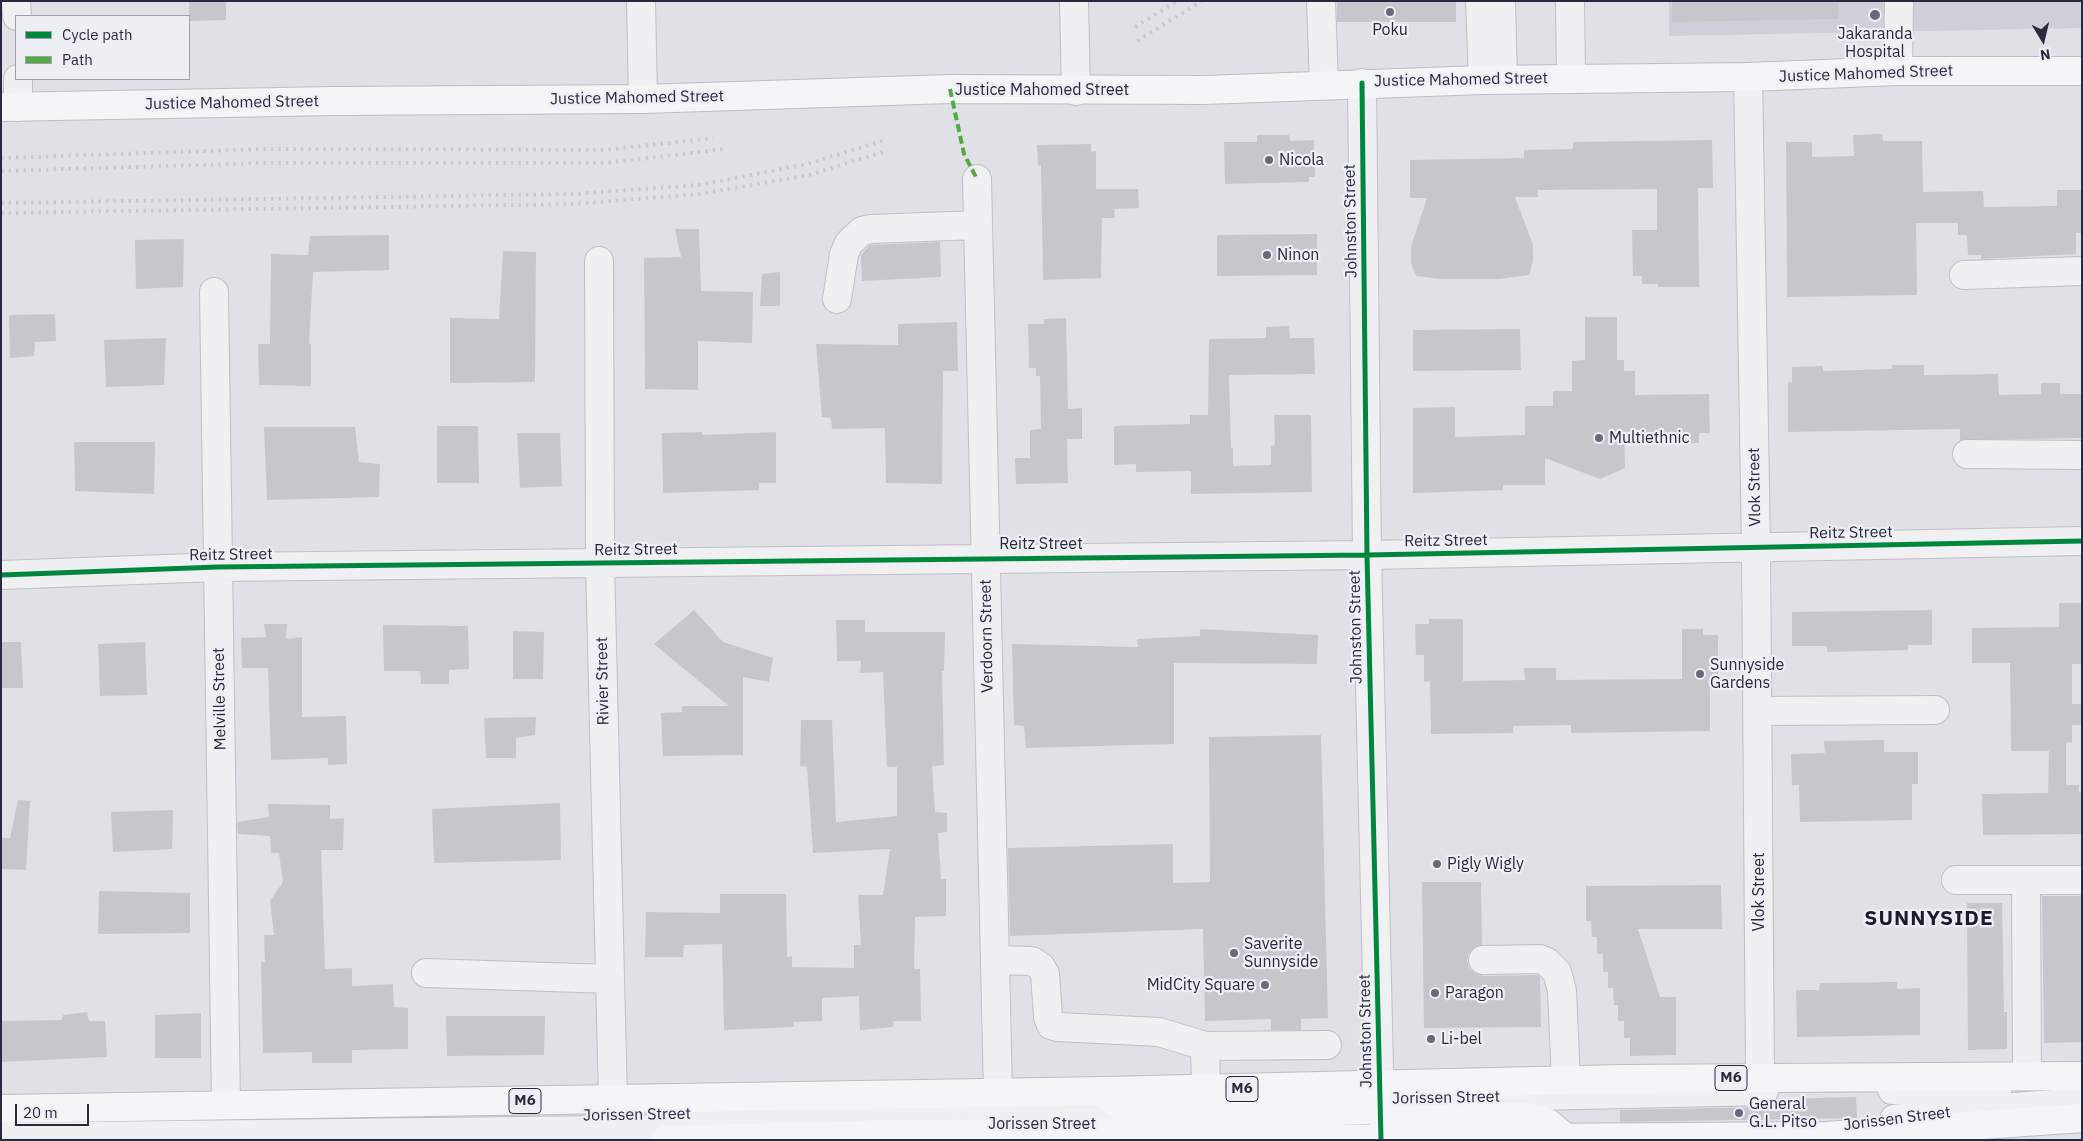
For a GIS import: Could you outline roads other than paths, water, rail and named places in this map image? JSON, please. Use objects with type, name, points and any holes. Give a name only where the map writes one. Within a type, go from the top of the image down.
[{"type":"main road","name":"Justice Mahomed Street","points":[[10,107],[334,101],[643,99],[940,90],[1204,90],[1324,84],[1571,78],[1748,77],[1898,71],[2082,71]]},
{"type":"main road","name":"Jorissen Street","points":[[665,1140],[896,1134],[995,1137],[1123,1133],[1380,1118],[1566,1081],[2082,1076]]},
{"type":"main road","name":"Jorissen Street","points":[[1,1109],[998,1093],[1112,1099],[1206,1089],[1380,1118],[1563,1136],[1863,1135],[2082,1118]]},
{"type":"main road","points":[[1112,1099],[1133,1110],[1380,1118]]},
{"type":"street","points":[[16,1],[16,15]]},
{"type":"street","points":[[642,1],[643,99]]},
{"type":"street","points":[[1074,1],[1076,91]]},
{"type":"street","points":[[1321,1],[1324,84]]},
{"type":"street","points":[[1480,1],[1493,80]]},
{"type":"street","points":[[1493,80],[1501,1]]},
{"type":"street","points":[[1570,1],[1571,78]]},
{"type":"street","points":[[1898,71],[1899,1]]},
{"type":"street","name":"Vlok Street","points":[[1748,77],[1756,547],[1760,1078]]},
{"type":"street","points":[[10,107],[18,80]]},
{"type":"street","name":"Johnston Street","points":[[1362,83],[1367,555],[1380,1118]]},
{"type":"street","name":"Verdoorn Street","points":[[977,179],[998,1093]]},
{"type":"street","points":[[837,299],[844,254],[849,243],[862,231],[871,229],[978,225]]},
{"type":"street","name":"Rivier Street","points":[[599,261],[600,563],[614,1100]]},
{"type":"street","points":[[1964,275],[2082,271]]},
{"type":"street","name":"Melville Street","points":[[214,292],[226,1105]]},
{"type":"street","points":[[1967,454],[2082,455]]},
{"type":"street","name":"Reitz Street","points":[[1,575],[218,567],[985,557],[1367,555],[2082,541]]},
{"type":"street","points":[[1757,711],[1935,710]]},
{"type":"street","points":[[1956,880],[2082,880]]},
{"type":"street","points":[[2026,880],[2027,1076]]},
{"type":"street","points":[[1483,960],[1540,959],[1547,962],[1557,972],[1562,991],[1566,1081]]},
{"type":"street","points":[[995,960],[1032,962],[1042,967],[1048,1017],[1051,1025],[1058,1028],[1159,1032],[1205,1046],[1327,1045]]},
{"type":"street","points":[[426,973],[610,979]]},
{"type":"street","points":[[1205,1046],[1206,1089]]},
{"type":"street","name":"Jorissen Street","points":[[1,1137],[622,1130],[1380,1118],[1845,1089],[2082,1092]]},
{"type":"street","name":"Jorissen Street","points":[[1,1123],[1112,1099]]},
{"type":"street","name":"Jorissen Street","points":[[1563,1136],[1843,1126],[1972,1110],[2082,1102]]},
{"type":"railway","points":[[1135,27],[1177,1]]},
{"type":"railway","points":[[1137,41],[1202,1]]},
{"type":"railway","points":[[1,158],[264,149],[604,150],[713,138]]},
{"type":"railway","points":[[1,203],[574,194],[699,185],[807,164],[882,141]]},
{"type":"railway","points":[[1,171],[264,163],[605,163],[725,149]]},
{"type":"railway","points":[[1,213],[574,204],[700,194],[809,175],[886,151]]},
{"type":"place","name":"Poku","points":[[1390,12]]},
{"type":"place","name":"Jakaranda Hospital","points":[[1875,15]]},
{"type":"place","name":"Nicola","points":[[1269,160]]},
{"type":"place","name":"Ninon","points":[[1267,255]]},
{"type":"place","name":"Multiethnic","points":[[1599,438]]},
{"type":"place","name":"Sunnyside Gardens","points":[[1700,674]]},
{"type":"place","name":"Pigly Wigly","points":[[1437,864]]},
{"type":"place","name":"Saverite Sunnyside","points":[[1234,953]]},
{"type":"place","name":"MidCity Square","points":[[1265,985]]},
{"type":"place","name":"Paragon","points":[[1435,993]]},
{"type":"place","name":"Li-bel","points":[[1431,1039]]},
{"type":"place","name":"General G.L. Pitso","points":[[1739,1113]]},
{"type":"district","name":"SUNNYSIDE","points":[[1929,919]]}]
